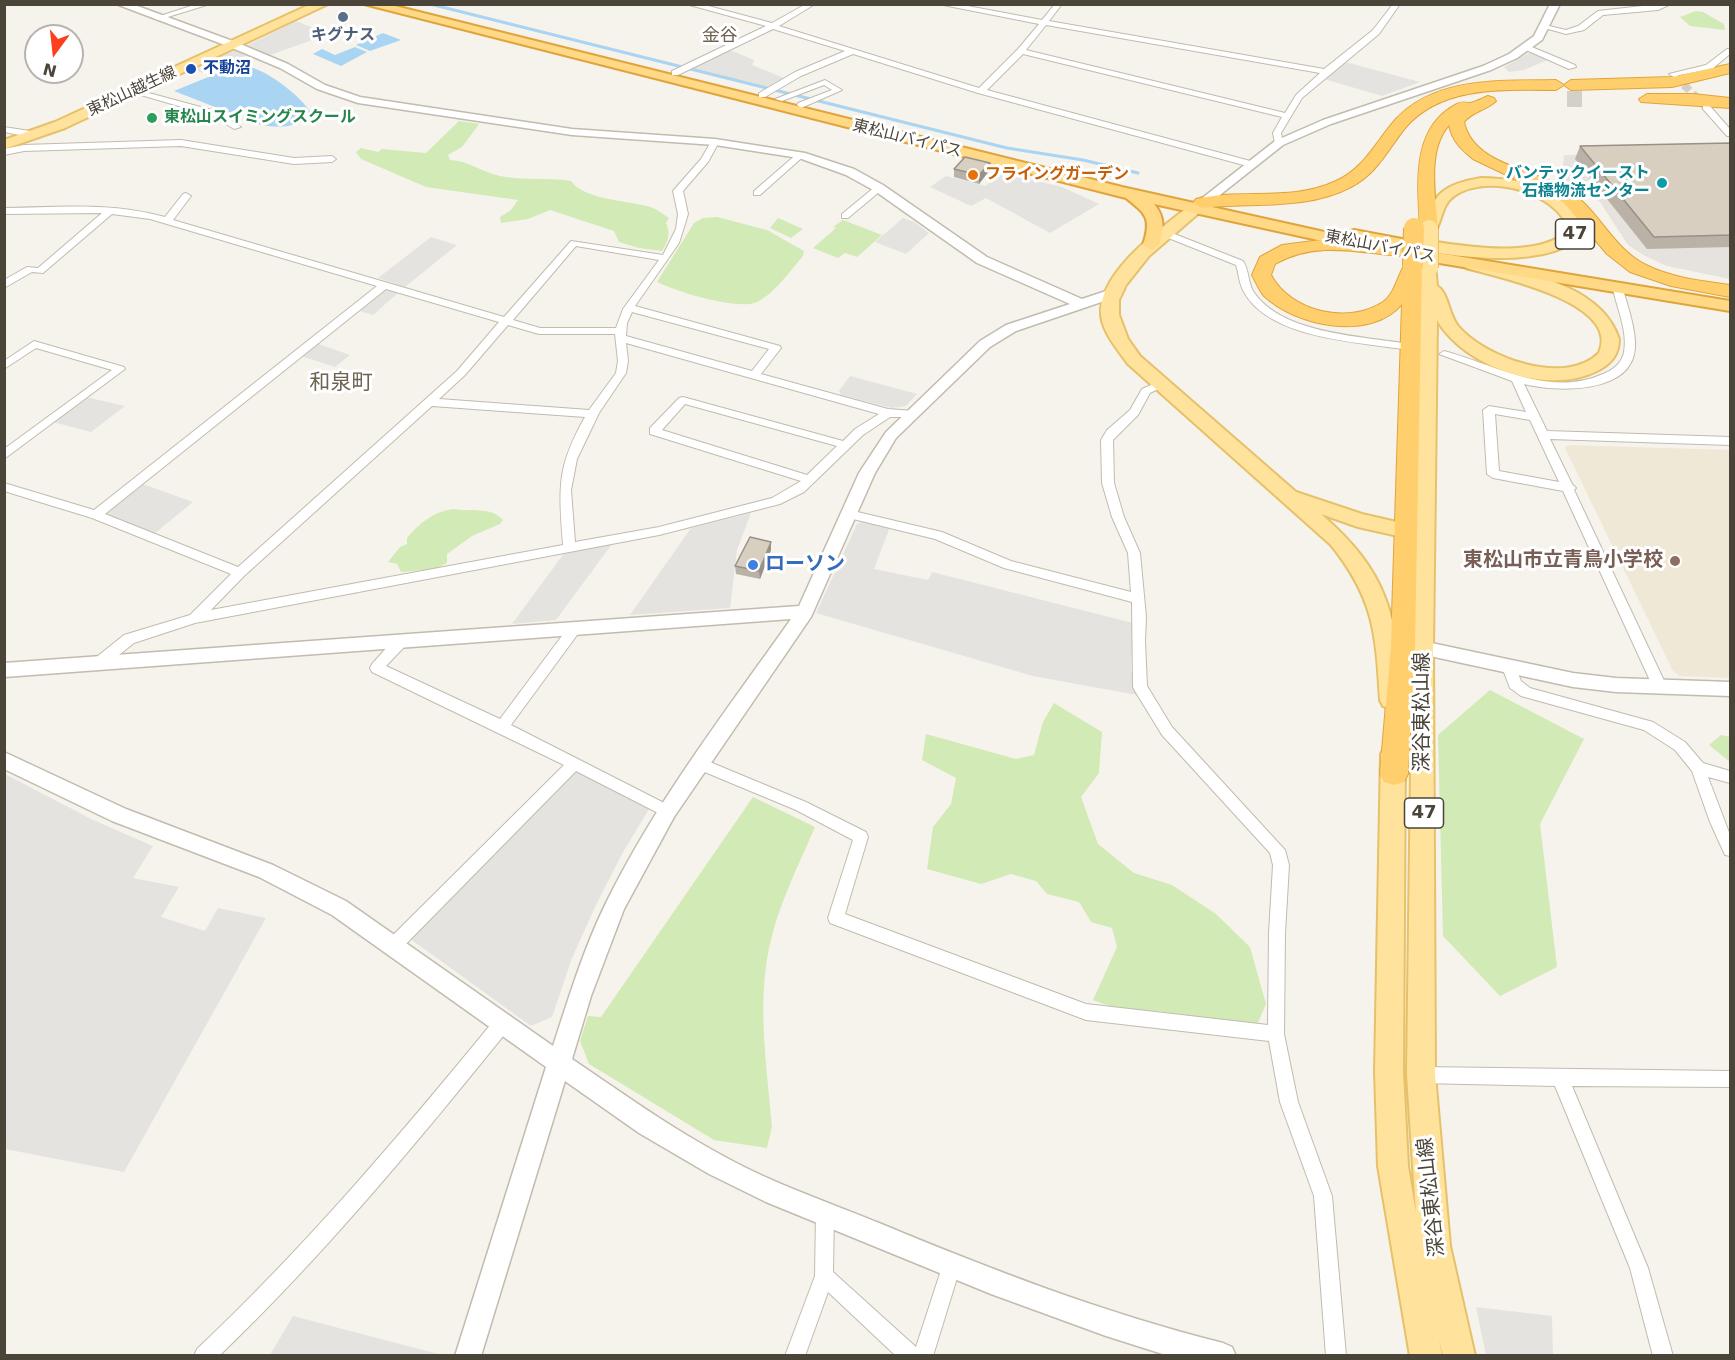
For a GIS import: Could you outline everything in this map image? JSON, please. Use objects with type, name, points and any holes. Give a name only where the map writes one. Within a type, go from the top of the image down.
[{"type":"highway","name":"東松山バイパス","points":[[370,4],[1122,192],[1198,206]]},
{"type":"highway","name":"東松山バイパス","points":[[399,4],[1198,206],[1406,256],[1731,297]]},
{"type":"highway","points":[[1623,92],[1688,80],[1731,69]]},
{"type":"highway","points":[[1623,92],[1731,85]]},
{"type":"highway","points":[[1198,206],[1243,197],[1300,196],[1341,186],[1368,168],[1402,121],[1423,104],[1454,93],[1731,90]]},
{"type":"highway","points":[[1623,92],[1731,103]]},
{"type":"highway","points":[[1406,256],[1321,245],[1289,249],[1267,261],[1262,270],[1263,280],[1268,291],[1292,308],[1317,316],[1347,320],[1365,318],[1391,305],[1399,295],[1406,256],[1421,229],[1415,160],[1423,125],[1430,114],[1455,99],[1493,94]]},
{"type":"highway","points":[[1493,94],[1466,110],[1456,121],[1458,136],[1464,145],[1483,157],[1572,199],[1590,217],[1610,249],[1634,267],[1671,281],[1731,291]]},
{"type":"highway","points":[[1122,192],[1146,204],[1155,214],[1157,229],[1151,245]]},
{"type":"highway","name":"東松山バイパス","points":[[1406,256],[1465,263],[1731,306]]},
{"type":"highway","points":[[1394,774],[1407,531],[1406,256]]},
{"type":"main road","name":"東松山越生線","points":[[4,145],[36,135],[137,91],[322,4]]},
{"type":"main road","name":"47","points":[[1406,256],[1484,250],[1531,252],[1563,246],[1573,239],[1577,231],[1572,213],[1549,196],[1522,187],[1492,182],[1476,183],[1450,192],[1442,199],[1421,229]]},
{"type":"main road","name":"深谷東松山線","points":[[1198,206],[1164,233],[1125,273],[1114,293],[1109,312],[1117,335],[1134,360],[1338,540],[1360,565],[1374,588],[1384,614],[1388,645],[1394,774],[1389,1071],[1393,1166],[1426,1356]]},
{"type":"main road","name":"深谷東松山線","points":[[1406,256],[1422,648],[1421,1075],[1426,1160],[1435,1246],[1459,1356]]},
{"type":"main road","points":[[1406,256],[1437,301],[1452,330],[1480,352],[1501,362],[1522,369],[1566,372],[1586,369],[1599,362],[1609,352],[1612,340],[1607,327],[1597,314],[1583,303],[1542,285],[1465,263]]},
{"type":"main road","name":"深谷東松山線","points":[[1279,489],[1319,508],[1407,531]]},
{"type":"street","points":[[121,4],[234,45],[284,66],[321,87],[372,103],[572,132],[715,142],[801,155],[850,172],[879,188],[967,252],[1006,272],[1082,304]]},
{"type":"street","points":[[158,18],[207,4]]},
{"type":"street","points":[[689,4],[773,26],[981,91],[1251,164]]},
{"type":"street","points":[[675,73],[722,47],[773,26],[812,4]]},
{"type":"street","points":[[941,4],[1326,72]]},
{"type":"street","points":[[981,91],[1021,51],[1059,4]]},
{"type":"street","points":[[1279,143],[1277,133],[1299,97],[1376,32],[1397,4]]},
{"type":"street","points":[[1198,206],[1279,143],[1346,115],[1487,69],[1527,47],[1545,27],[1556,4]]},
{"type":"street","points":[[1545,27],[1566,32],[1581,28],[1601,13],[1658,8],[1668,4]]},
{"type":"street","points":[[1527,47],[1572,67]]},
{"type":"street","points":[[762,95],[798,74],[852,51]]},
{"type":"street","points":[[1021,51],[1287,116]]},
{"type":"street","points":[[1675,76],[1673,74],[1709,67],[1731,51]]},
{"type":"street","points":[[779,99],[825,82],[838,90],[801,105]]},
{"type":"street","points":[[137,91],[216,114],[237,127]]},
{"type":"street","points":[[1706,107],[1731,134]]},
{"type":"street","points":[[4,129],[36,135]]},
{"type":"street","points":[[4,152],[24,148],[181,142],[294,161],[332,159]]},
{"type":"street","points":[[569,546],[565,489],[570,463],[592,414],[621,374],[623,367],[620,334],[630,308],[677,239],[683,216],[678,191],[705,160],[715,142]]},
{"type":"street","points":[[757,193],[801,155]]},
{"type":"street","points":[[844,216],[879,188]]},
{"type":"street","points":[[167,221],[186,196]]},
{"type":"street","points":[[4,211],[111,210],[167,221],[545,332],[620,334],[888,413],[910,414]]},
{"type":"street","points":[[4,285],[30,269],[40,271],[111,210]]},
{"type":"street","points":[[1164,233],[1240,263],[1250,294],[1260,305],[1284,321],[1308,329],[1402,346]]},
{"type":"street","points":[[195,618],[240,573],[461,374],[574,243],[664,258]]},
{"type":"street","points":[[96,514],[385,285]]},
{"type":"street","points":[[1444,354],[1517,380],[1577,385],[1595,382],[1621,369],[1630,348],[1618,289]]},
{"type":"street","points":[[468,1356],[558,1064],[607,925],[628,879],[667,812],[805,612],[880,452],[910,414],[999,334],[1114,293]]},
{"type":"street","points":[[630,308],[776,348],[755,375]]},
{"type":"street","points":[[4,366],[34,345],[120,369],[4,455]]},
{"type":"street","points":[[1517,380],[1570,488],[1660,687]]},
{"type":"street","points":[[1160,384],[1146,391],[1134,412],[1111,433],[1107,440],[1108,483],[1118,517],[1134,553],[1139,599],[1140,687],[1147,703],[1167,731],[1277,850],[1281,865],[1277,933],[1276,1034],[1289,1101],[1323,1196],[1336,1356]]},
{"type":"street","points":[[810,480],[654,431],[683,400],[846,445]]},
{"type":"street","points":[[429,402],[592,414]]},
{"type":"street","points":[[1536,417],[1489,410],[1493,474],[1570,488]]},
{"type":"street","points":[[99,663],[129,639],[195,618],[569,546],[659,531],[776,501],[800,489],[859,432],[888,413]]},
{"type":"street","points":[[1545,435],[1731,441]]},
{"type":"street","points":[[4,487],[96,514],[240,573]]},
{"type":"street","points":[[849,514],[938,535],[1008,565],[1139,599]]},
{"type":"street","points":[[4,670],[805,612]]},
{"type":"street","points":[[502,727],[575,628]]},
{"type":"street","points":[[402,640],[377,668],[502,727],[667,812]]},
{"type":"street","points":[[1422,648],[1573,680],[1660,687],[1731,689]]},
{"type":"street","points":[[1509,667],[1515,684],[1526,692],[1648,726],[1680,746],[1698,768],[1717,822],[1731,850]]},
{"type":"street","points":[[4,760],[119,815],[290,882],[339,908],[558,1064],[679,1145],[766,1190],[1084,1317],[1166,1343],[1223,1356]]},
{"type":"street","points":[[394,945],[574,764]]},
{"type":"street","points":[[700,764],[801,806],[861,837],[836,918],[1086,1012],[1276,1034]]},
{"type":"street","points":[[1698,768],[1731,777]]},
{"type":"street","points":[[204,1356],[264,1299],[437,1104],[502,1024]]},
{"type":"street","points":[[1421,1075],[1491,1079],[1560,1077],[1731,1079]]},
{"type":"street","points":[[1560,1077],[1639,1268],[1663,1356]]},
{"type":"street","points":[[795,1356],[824,1276],[825,1213]]},
{"type":"street","points":[[923,1356],[952,1265]]},
{"type":"street","points":[[824,1276],[911,1356]]},
{"type":"shaded area","points":[[296,21],[329,34],[270,55],[248,45]]},
{"type":"shaded area","points":[[725,48],[754,60],[752,65],[784,78],[767,87],[688,68]]},
{"type":"shaded area","points":[[236,50],[247,55],[202,73],[193,68]]},
{"type":"shaded area","points":[[1532,51],[1550,59],[1524,70],[1509,72],[1504,67]]},
{"type":"shaded area","points":[[1345,62],[1420,82],[1382,96],[1324,79]]},
{"type":"shaded area","name":"バンテックイースト 石橋物流センター","points":[[1730,153],[1730,279],[1667,266],[1645,256],[1628,245],[1600,202],[1553,172],[1563,168],[1564,155]]},
{"type":"shaded area","points":[[998,172],[1062,187],[1099,204],[1050,233],[986,198],[971,206],[930,187],[946,176],[986,186]]},
{"type":"shaded area","points":[[903,218],[914,222],[929,233],[906,254],[875,242]]},
{"type":"shaded area","points":[[431,237],[457,245],[405,287],[378,278]]},
{"type":"shaded area","points":[[386,290],[398,293],[373,315],[360,311]]},
{"type":"shaded area","points":[[316,343],[350,355],[335,367],[301,356]]},
{"type":"shaded area","points":[[850,376],[917,394],[906,406],[892,408],[841,395],[839,391]]},
{"type":"shaded area","points":[[86,397],[125,406],[91,432],[53,422]]},
{"type":"shaded area","name":"東松山市立青鳥小学校","points":[[1568,445],[1730,450],[1730,678],[1680,676],[1673,671],[1565,448]]},
{"type":"shaded area","points":[[140,483],[193,502],[154,534],[103,513]]},
{"type":"shaded area","points":[[751,513],[737,550],[730,608],[630,615],[691,528]]},
{"type":"shaded area","points":[[864,521],[890,527],[874,569],[928,580],[932,572],[1133,623],[1131,669],[1137,695],[1033,676],[816,613],[857,524]]},
{"type":"shaded area","points":[[612,544],[556,620],[512,624],[565,552]]},
{"type":"shaded area","points":[[575,770],[649,809],[622,854],[597,903],[572,958],[552,1017],[531,1026],[409,938]]},
{"type":"shaded area","points":[[5,774],[91,819],[153,846],[133,878],[179,887],[161,917],[205,931],[218,908],[266,918],[124,1172],[5,1149]]},
{"type":"shaded area","points":[[1476,1307],[1552,1316],[1553,1355],[1486,1355]]},
{"type":"shaded area","points":[[293,1316],[442,1355],[270,1355]]},
{"type":"green space","points":[[1696,11],[1703,12],[1724,24],[1725,30],[1690,26],[1680,17]]},
{"type":"green space","points":[[459,121],[479,124],[462,147],[448,155],[450,160],[463,162],[500,176],[571,181],[587,193],[653,208],[669,218],[666,223],[668,237],[662,251],[619,242],[614,231],[550,210],[528,219],[501,223],[500,217],[511,210],[518,200],[426,187],[361,159],[356,152],[361,148],[378,152],[382,149],[426,153]]},
{"type":"green space","points":[[717,217],[767,230],[804,251],[803,256],[770,293],[757,302],[748,304],[707,299],[657,282],[694,223],[703,218]]},
{"type":"green space","points":[[778,218],[803,229],[791,238],[770,228]]},
{"type":"green space","points":[[843,220],[882,235],[857,257],[845,253],[838,258],[813,248]]},
{"type":"green space","points":[[453,509],[486,511],[503,520],[500,524],[472,536],[447,554],[447,563],[435,569],[401,572],[397,564],[388,562],[400,547],[407,544],[407,538],[417,527],[440,512]]},
{"type":"green space","points":[[1490,690],[1584,739],[1540,824],[1557,967],[1500,996],[1443,936],[1438,735]]},
{"type":"green space","points":[[1054,703],[1102,732],[1099,773],[1081,797],[1098,844],[1134,873],[1172,885],[1216,914],[1250,947],[1266,1004],[1257,1025],[1158,1011],[1120,1010],[1093,1000],[1117,947],[1112,928],[1091,922],[1079,902],[1047,894],[1036,881],[1011,874],[981,884],[927,869],[933,827],[951,804],[956,778],[922,760],[926,734],[1016,759],[1034,755],[1043,722]]},
{"type":"green space","points":[[1721,735],[1730,737],[1730,762],[1709,745]]},
{"type":"green space","points":[[753,797],[815,827],[778,917],[765,970],[763,1015],[772,1127],[767,1148],[714,1140],[589,1064],[580,1041],[588,1016],[601,1017]]},
{"type":"water","points":[[383,33],[401,40],[370,51],[356,45]]},
{"type":"water","points":[[355,47],[367,52],[341,66],[313,54],[322,49],[335,55]]},
{"type":"water","points":[[240,64],[250,66],[270,76],[299,98],[312,114],[290,126],[264,125],[247,121],[255,112],[252,109],[246,107],[233,114],[174,91]]},
{"type":"building","name":"バンテックイースト 石橋物流センター","points":[[1731,143],[1731,235],[1654,237],[1580,146]]},
{"type":"building","points":[[965,157],[990,163],[979,175],[954,169]]},
{"type":"building","name":"ローソン","points":[[750,537],[771,542],[759,571],[735,566]]},
{"type":"waterway","points":[[430,4],[1007,148],[1083,160],[1138,173]]},
{"type":"tunnel","points":[[1675,76],[1705,106]]},
{"type":"tunnel","points":[[1567,99],[1582,99]]},
{"type":"place","name":"キグナス","points":[[343,17]]},
{"type":"place","name":"不動沼","points":[[191,69]]},
{"type":"place","name":"東松山スイミングスクール","points":[[152,118]]},
{"type":"place","name":"フライングガーデン","points":[[973,175]]},
{"type":"place","name":"バンテックイースト 石橋物流センター","points":[[1662,183]]},
{"type":"place","name":"東松山市立青鳥小学校","points":[[1675,561]]},
{"type":"place","name":"ローソン","points":[[753,565]]},
{"type":"district","name":"金谷","points":[[720,36]]},
{"type":"district","name":"和泉町","points":[[341,384]]}]
